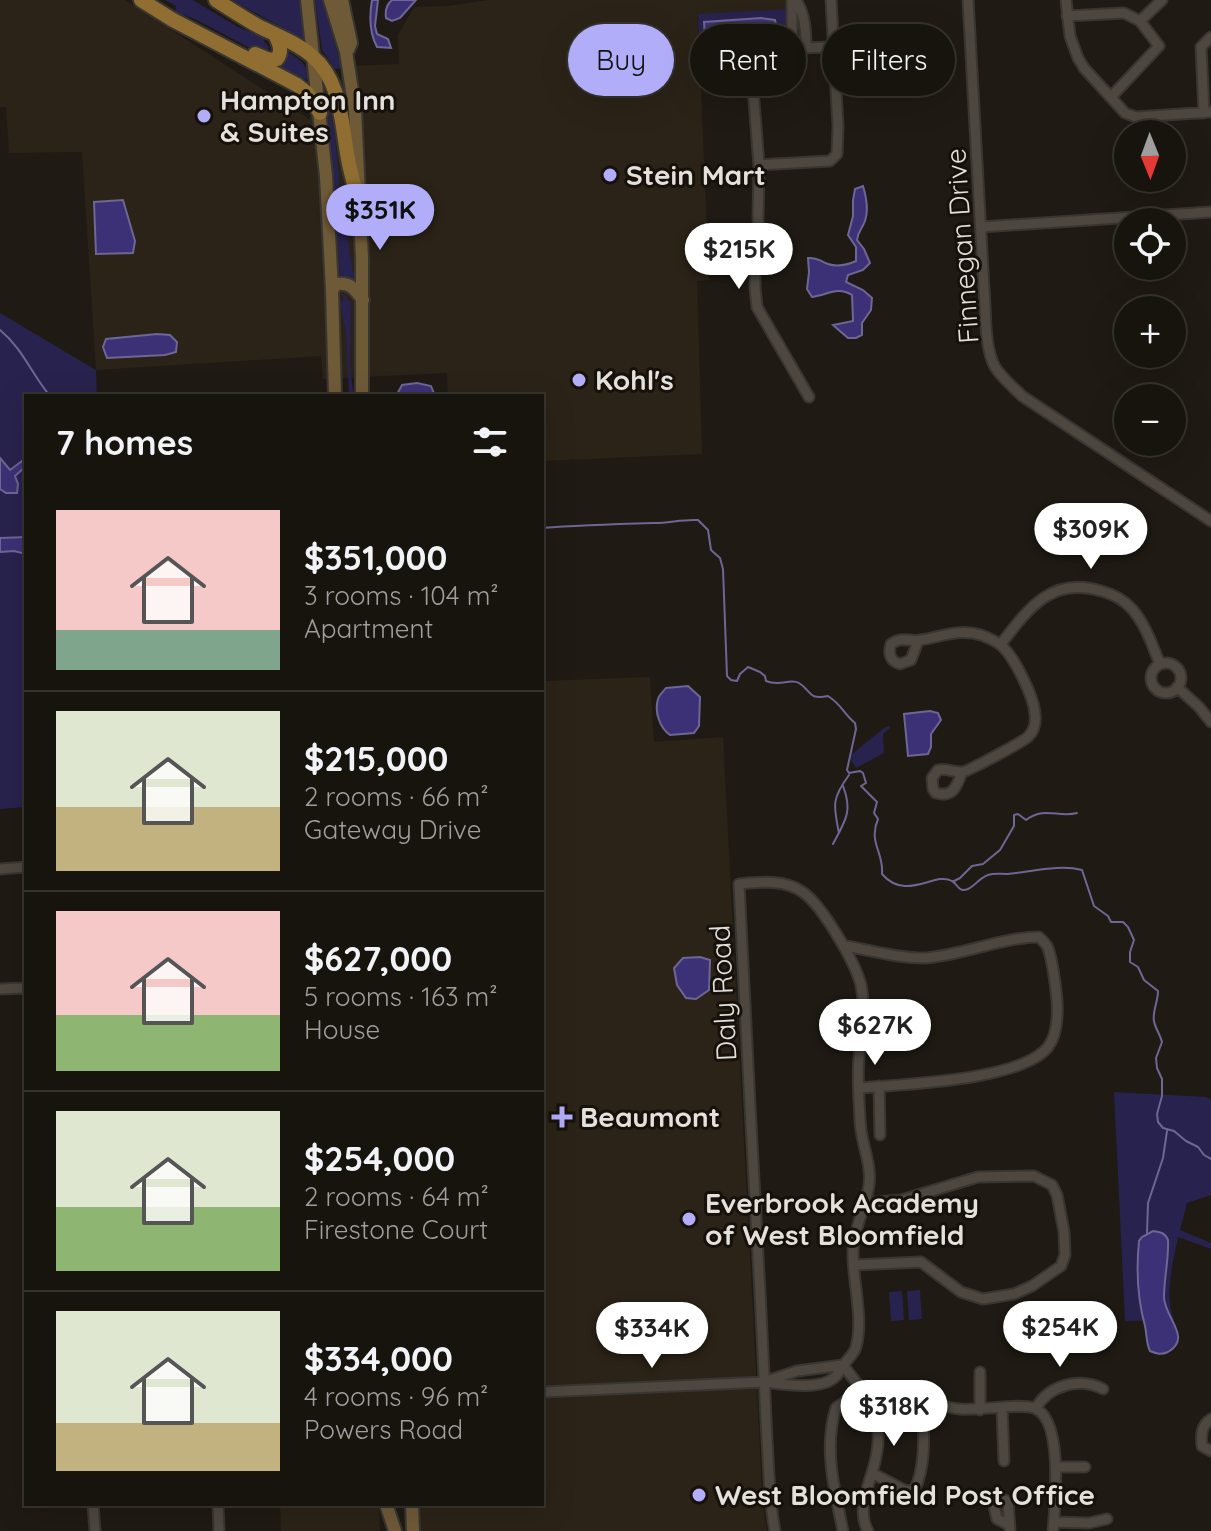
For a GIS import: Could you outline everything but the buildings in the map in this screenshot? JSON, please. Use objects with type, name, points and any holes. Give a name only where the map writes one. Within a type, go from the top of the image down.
[{"type":"main road","points":[[216,0],[314,57],[331,80],[360,206]]},
{"type":"main road","points":[[307,0],[326,176],[335,394]]},
{"type":"main road","points":[[330,0],[346,52],[353,94],[363,300],[362,394]]},
{"type":"main road","points":[[342,0],[351,43],[346,52]]},
{"type":"main road","points":[[148,3],[297,85],[307,93],[320,113]]},
{"type":"main road","points":[[203,36],[221,37],[272,61],[277,59],[280,51],[275,34]]},
{"type":"main road","points":[[332,290],[337,284],[345,283],[352,286],[363,300]]},
{"type":"main road","points":[[385,1506],[386,1531]]},
{"type":"main road","points":[[386,1506],[395,1531]]},
{"type":"main road","points":[[412,1507],[413,1531]]},
{"type":"street","points":[[794,0],[802,11],[803,24]]},
{"type":"street","points":[[793,24],[794,0]]},
{"type":"street","points":[[831,0],[832,24]]},
{"type":"street","name":"Finnegan Drive","points":[[968,0],[988,335],[996,368],[1022,396],[1211,521]]},
{"type":"street","points":[[1066,0],[1070,36],[1078,58],[1125,113],[1136,117],[1207,113],[1201,47],[1211,37]]},
{"type":"street","points":[[1140,21],[1162,0]]},
{"type":"street","points":[[1067,16],[1124,13],[1140,21],[1159,46],[1111,97]]},
{"type":"street","points":[[806,47],[822,47]]},
{"type":"street","points":[[754,96],[759,165],[760,259],[755,275],[757,307],[809,397]]},
{"type":"street","points":[[759,165],[830,161],[837,154],[836,96]]},
{"type":"street","points":[[981,227],[1211,212]]},
{"type":"street","points":[[1001,644],[1027,610],[1042,598],[1064,588],[1090,587],[1110,593],[1129,605],[1145,629],[1160,664]]},
{"type":"street","points":[[918,641],[947,634],[969,633],[1001,644],[1019,672],[1032,701],[1035,710],[1029,736],[962,772]]},
{"type":"street","points":[[1160,664],[1170,664],[1178,669],[1181,678],[1177,687],[1169,693],[1159,692],[1151,680],[1151,675],[1160,664]]},
{"type":"street","points":[[1177,687],[1211,722]]},
{"type":"street","points":[[0,869],[24,867]]},
{"type":"street","name":"Daly Road","points":[[775,1531],[764,1382],[739,884],[774,883],[804,893],[845,946]]},
{"type":"street","points":[[845,946],[923,958],[1039,937],[1046,945],[1056,995],[1055,1032],[1048,1046],[1036,1058],[1021,1065],[979,1075],[860,1088]]},
{"type":"street","points":[[544,1392],[764,1382],[790,1386],[818,1384],[836,1376],[856,1349],[855,1233],[870,1182],[860,1124],[858,1063],[861,987],[845,946]]},
{"type":"street","points":[[0,989],[24,988]]},
{"type":"street","points":[[879,1086],[880,1135]]},
{"type":"street","points":[[854,1265],[921,1262],[961,1292],[983,1299],[1014,1294],[1032,1286],[1061,1266],[1065,1255],[1057,1195],[1052,1185],[1034,1176],[978,1177],[901,1200],[865,1203]]},
{"type":"street","points":[[764,1382],[797,1371],[843,1365]]},
{"type":"street","points":[[843,1365],[869,1403],[878,1433],[877,1456],[863,1505],[868,1531]]},
{"type":"street","points":[[815,1369],[818,1384]]},
{"type":"street","points":[[980,1372],[980,1410]]},
{"type":"street","points":[[1036,1408],[1050,1391],[1063,1386],[1092,1384],[1103,1389]]},
{"type":"street","points":[[843,1531],[832,1472],[831,1432],[836,1408],[861,1390]]},
{"type":"street","points":[[869,1403],[896,1397],[915,1398],[958,1409],[1036,1408],[1048,1420],[1056,1467],[1054,1526],[1107,1519]]},
{"type":"street","points":[[872,1473],[906,1491],[915,1489],[923,1452],[923,1400]]},
{"type":"street","points":[[1002,1408],[1004,1461]]},
{"type":"street","points":[[1211,1419],[1203,1429],[1201,1438],[1202,1446],[1211,1451]]},
{"type":"street","points":[[1056,1467],[1085,1467]]},
{"type":"street","points":[[93,1506],[95,1531]]},
{"type":"street","points":[[218,1506],[219,1531]]},
{"type":"shaded area","points":[[0,0],[125,0],[309,119],[350,66],[399,64],[398,35],[414,7],[488,0],[786,0],[787,9],[698,15],[698,24],[690,24],[690,96],[701,96],[709,280],[697,281],[702,454],[544,461],[544,394],[448,394],[447,373],[323,379],[321,356],[96,370],[82,152],[9,153],[6,107],[0,107]]},
{"type":"shaded area","points":[[165,0],[193,0],[236,26],[265,38],[268,50],[261,54],[195,19],[175,12],[176,6]]},
{"type":"shaded area","points":[[232,0],[299,0],[303,39]]},
{"type":"shaded area","points":[[315,0],[323,0],[342,68],[335,69],[322,50]]},
{"type":"shaded area","points":[[372,0],[378,0],[377,34],[388,39],[391,48],[377,47],[372,36]]},
{"type":"shaded area","points":[[392,0],[416,0],[400,18],[392,21],[386,15]]},
{"type":"shaded area","points":[[787,9],[788,24],[698,24],[698,14]]},
{"type":"shaded area","points":[[761,18],[775,20],[776,24],[704,24]]},
{"type":"shaded area","points":[[286,51],[302,63],[309,81],[277,66]]},
{"type":"shaded area","points":[[326,90],[335,137],[354,279],[340,277]]},
{"type":"shaded area","points":[[863,186],[867,212],[857,240],[870,263],[863,270],[848,275],[846,282],[872,298],[871,310],[862,323],[862,335],[848,338],[833,325],[853,321],[852,295],[837,291],[812,297],[807,289],[808,258],[835,265],[856,261],[856,247],[848,235],[855,189]]},
{"type":"shaded area","points":[[123,200],[135,241],[133,253],[96,254],[94,202]]},
{"type":"shaded area","points":[[345,293],[351,301],[350,369],[354,394],[349,394],[346,333],[340,302]]},
{"type":"shaded area","points":[[0,313],[96,370],[97,394],[24,394],[24,807],[0,809]]},
{"type":"shaded area","points":[[170,335],[177,342],[176,352],[107,358],[103,347],[106,339]]},
{"type":"shaded area","points":[[417,383],[431,386],[434,394],[397,394],[402,385]]},
{"type":"shaded area","points":[[0,458],[10,470],[24,460],[24,468],[15,476],[17,493],[6,493],[0,489]]},
{"type":"shaded area","points":[[24,537],[24,554],[0,552],[0,538]]},
{"type":"shaded area","points":[[650,677],[654,742],[723,737],[763,1506],[767,1531],[418,1531],[418,1506],[544,1506],[544,681]]},
{"type":"shaded area","points":[[688,686],[700,697],[699,726],[694,733],[670,735],[659,719],[659,698],[666,688]]},
{"type":"shaded area","points":[[938,713],[941,720],[931,734],[928,754],[908,756],[904,714]]},
{"type":"shaded area","points":[[889,726],[883,734],[884,753],[856,768],[851,760],[852,754]]},
{"type":"shaded area","points":[[683,958],[710,960],[709,990],[696,999],[686,998],[677,985],[674,968]]},
{"type":"shaded area","points":[[1114,1092],[1206,1097],[1211,1100],[1211,1195],[1187,1203],[1180,1230],[1211,1243],[1211,1249],[1178,1237],[1170,1290],[1174,1320],[1125,1321]]},
{"type":"shaded area","points":[[1153,1231],[1162,1233],[1168,1240],[1164,1297],[1178,1334],[1175,1346],[1161,1354],[1149,1348],[1138,1284],[1139,1241]]},
{"type":"shaded area","points":[[920,1290],[922,1319],[909,1320],[907,1291]]},
{"type":"shaded area","points":[[902,1291],[904,1320],[891,1321],[889,1292]]},
{"type":"shaded area","points":[[280,1506],[379,1506],[380,1531],[281,1531]]},
{"type":"waterway","points":[[0,330],[15,345],[49,394]]},
{"type":"waterway","points":[[544,528],[698,520],[708,530],[711,550],[720,558],[723,569],[727,676],[737,681],[748,667],[760,672],[771,683],[796,682],[813,696],[828,696],[855,723],[847,770],[849,773],[863,773],[866,783],[861,786],[877,802],[874,813],[878,819],[875,841],[882,874],[891,882],[910,886],[945,879],[965,890],[990,874],[1054,868],[1082,870],[1094,906],[1111,922],[1123,922],[1128,927],[1134,940],[1130,962],[1138,967],[1144,980],[1158,991],[1154,1018],[1162,1042],[1156,1058],[1162,1079],[1158,1122],[1211,1159]]},
{"type":"waterway","points":[[839,833],[835,802],[849,775]]},
{"type":"waterway","points":[[833,844],[847,810],[843,786]]},
{"type":"waterway","points":[[954,881],[1000,850],[1014,826],[1014,815],[1018,814],[1026,820],[1045,813],[1077,813]]},
{"type":"waterway","points":[[1147,1233],[1148,1203],[1163,1158],[1167,1131]]},
{"type":"place","name":"Hampton Inn & Suites","points":[[204,116]]},
{"type":"place","name":"Stein Mart","points":[[610,175]]},
{"type":"place","name":"Kohl's","points":[[579,380]]},
{"type":"place","name":"Beaumont","points":[[562,1117]]},
{"type":"place","name":"Everbrook Academy of West Bloomfield","points":[[689,1219]]},
{"type":"place","name":"West Bloomfield Post Office","points":[[699,1495]]}]
